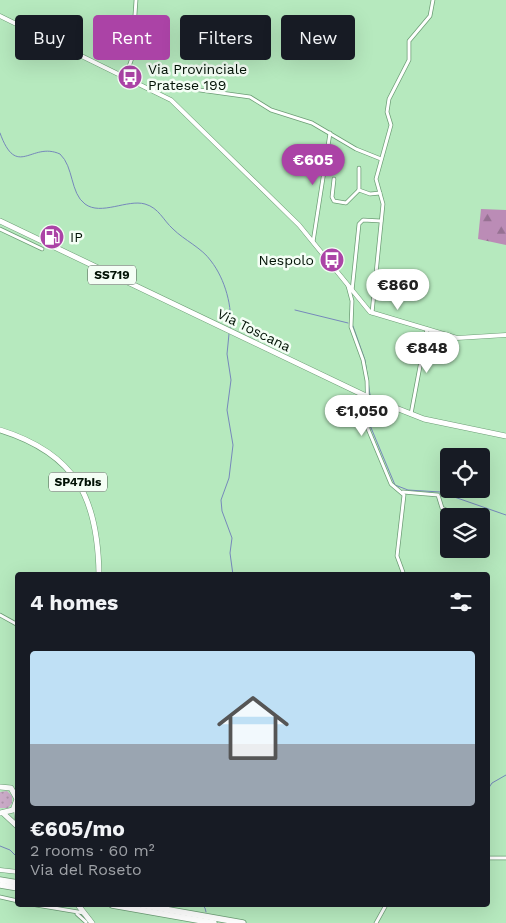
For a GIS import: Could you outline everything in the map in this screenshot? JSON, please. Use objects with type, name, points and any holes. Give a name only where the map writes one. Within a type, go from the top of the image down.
[{"type":"highway","points":[[0,880],[15,882]]},
{"type":"highway","points":[[0,885],[15,888]]},
{"type":"highway","points":[[123,907],[214,923]]},
{"type":"highway","points":[[152,907],[243,923]]},
{"type":"main road","name":"Via Toscana","points":[[0,221],[368,397],[399,410],[436,422],[506,436]]},
{"type":"main road","name":"SP47bis","points":[[0,430],[46,451],[62,463],[76,479],[87,498],[93,518],[99,572]]},
{"type":"main road","points":[[0,787],[15,787]]},
{"type":"main road","points":[[11,788],[15,795]]},
{"type":"main road","points":[[1,813],[11,811],[15,807]]},
{"type":"main road","points":[[1,813],[15,825]]},
{"type":"main road","points":[[80,907],[89,923]]},
{"type":"street","points":[[124,78],[132,58],[136,0]]},
{"type":"street","points":[[372,313],[383,202],[376,179],[390,125],[387,112],[389,99],[409,60],[409,41],[430,16],[433,0]]},
{"type":"street","points":[[0,16],[173,102],[286,211],[347,286],[372,313],[462,339],[506,334]]},
{"type":"street","points":[[152,90],[158,86],[178,87],[250,97],[272,110],[312,123],[361,151],[381,159]]},
{"type":"street","points":[[313,242],[330,133]]},
{"type":"street","points":[[297,154],[325,164]]},
{"type":"street","points":[[334,179],[332,197],[334,201],[346,203],[359,190],[359,168]]},
{"type":"street","points":[[359,190],[370,194],[380,193]]},
{"type":"street","points":[[352,290],[359,224],[363,220],[381,221]]},
{"type":"street","points":[[0,229],[42,249]]},
{"type":"street","points":[[347,286],[352,301],[351,327],[365,367],[368,397],[368,429],[391,484],[403,492],[438,495],[442,508]]},
{"type":"street","points":[[410,414],[427,329]]},
{"type":"street","points":[[399,410],[412,404]]},
{"type":"street","points":[[403,492],[404,509],[398,558],[403,572]]},
{"type":"street","points":[[0,615],[15,623]]},
{"type":"street","points":[[490,858],[506,858]]},
{"type":"street","points":[[0,870],[15,872]]},
{"type":"street","points":[[0,897],[15,900]]},
{"type":"street","points":[[46,907],[85,914]]},
{"type":"street","points":[[66,911],[76,907]]},
{"type":"street","points":[[376,923],[385,907]]},
{"type":"street","points":[[74,913],[89,923]]},
{"type":"shaded area","points":[[7,791],[12,796],[12,803],[8,808],[0,808],[0,792]]},
{"type":"green space","points":[[481,209],[506,210],[506,245],[478,239]]},
{"type":"waterway","points":[[0,133],[6,147],[12,154],[19,157],[50,151],[60,154],[68,166],[80,199],[91,207],[106,208],[138,203],[150,206],[157,211],[177,233],[207,256],[216,268],[227,294],[231,321],[230,330]]},
{"type":"waterway","points":[[295,310],[348,323]]},
{"type":"waterway","points":[[353,326],[365,360],[370,395]]},
{"type":"waterway","points":[[229,334],[227,354],[231,380],[227,410],[233,445],[229,478],[221,500],[222,511],[232,538],[230,553],[233,572]]},
{"type":"waterway","points":[[369,412],[370,403]]},
{"type":"waterway","points":[[369,423],[395,485],[408,490],[440,492],[506,515]]},
{"type":"waterway","points":[[490,786],[506,775]]},
{"type":"waterway","points":[[0,846],[10,850],[15,855]]},
{"type":"waterway","points":[[204,907],[206,912]]},
{"type":"place","name":"Via Provinciale Pratese 199","points":[[130,77]]},
{"type":"place","name":"IP","points":[[52,237]]},
{"type":"place","name":"Nespolo","points":[[332,260]]}]
